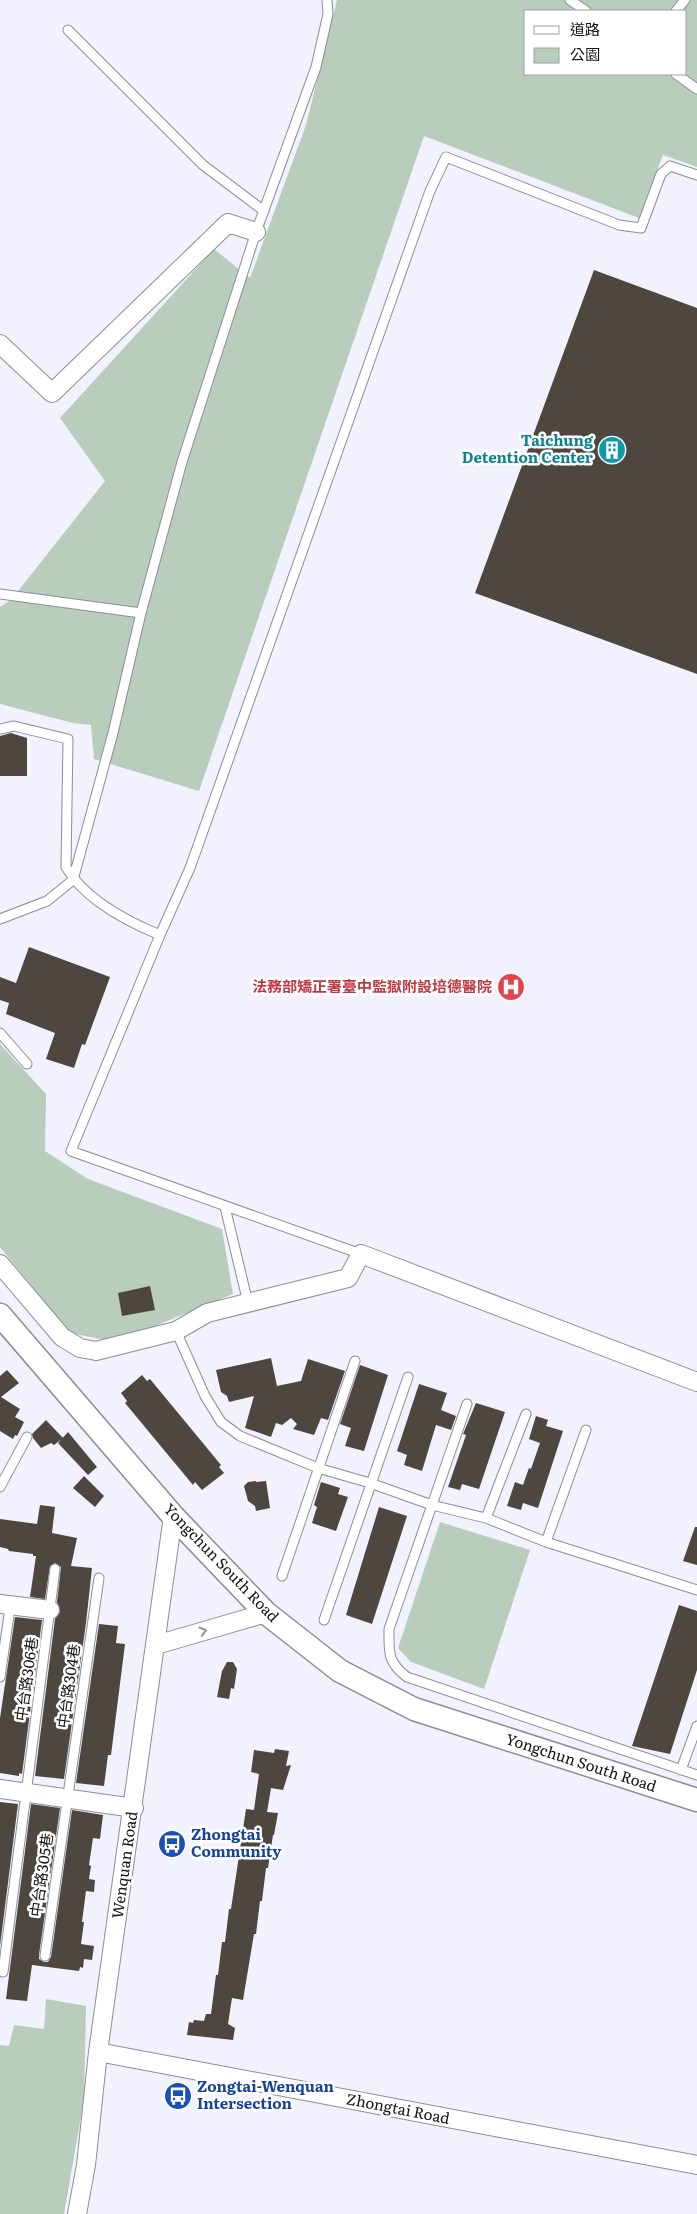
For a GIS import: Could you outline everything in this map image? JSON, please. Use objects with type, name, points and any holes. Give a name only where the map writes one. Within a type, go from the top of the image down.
[{"type":"street","points":[[0,344],[52,393],[228,223],[256,232]]},
{"type":"street","points":[[0,1264],[62,1337],[80,1348],[96,1351],[176,1331],[207,1313],[348,1278],[362,1254],[697,1382]]},
{"type":"street","name":"Yongchun South Road","points":[[0,1315],[173,1516],[266,1613],[340,1672],[414,1709],[697,1800]]},
{"type":"street","name":"Wenquan Road","points":[[77,2214],[86,2165],[98,2052],[134,1808],[173,1516]]},
{"type":"street","points":[[4,1610],[50,1610]]},
{"type":"street","points":[[156,1645],[266,1613]]},
{"type":"street","points":[[0,1790],[134,1808]]},
{"type":"street","name":"Zhongtai Road","points":[[98,2052],[697,2166]]},
{"type":"lane","points":[[0,919],[47,901],[73,880],[113,733],[141,613],[182,462],[256,232],[316,67],[328,14],[327,0]]},
{"type":"lane","points":[[570,0],[585,10]]},
{"type":"lane","points":[[677,10],[686,0]]},
{"type":"lane","points":[[68,30],[203,165],[264,211]]},
{"type":"lane","points":[[677,75],[697,89]]},
{"type":"lane","points":[[362,1254],[225,1208],[71,1151],[160,935],[190,868],[430,191],[446,157],[619,225],[641,228],[661,174],[670,166],[697,175]]},
{"type":"lane","points":[[0,594],[141,613]]},
{"type":"lane","points":[[0,729],[14,726],[68,739],[66,868],[73,880],[122,918],[160,935]]},
{"type":"lane","points":[[0,1033],[27,1064]]},
{"type":"lane","points":[[225,1208],[248,1303]]},
{"type":"lane","points":[[176,1331],[205,1396],[221,1422],[240,1436],[259,1446],[318,1468],[370,1483],[432,1505],[486,1518],[546,1542],[697,1590]]},
{"type":"lane","points":[[282,1576],[355,1361]]},
{"type":"lane","points":[[324,1620],[408,1377]]},
{"type":"lane","points":[[467,1404],[389,1628],[390,1657],[398,1670],[407,1678],[697,1775]]},
{"type":"lane","points":[[486,1518],[526,1414]]},
{"type":"lane","points":[[546,1542],[586,1430]]},
{"type":"lane","points":[[0,1487],[27,1437]]},
{"type":"lane","name":"中台路306巷","points":[[3,1972],[56,1569]]},
{"type":"lane","name":"中台路304巷","points":[[67,1799],[99,1578]]},
{"type":"lane","points":[[0,1677],[4,1610]]},
{"type":"lane","points":[[681,1770],[697,1726]]},
{"type":"lane","name":"中台路305巷","points":[[44,1956],[67,1799]]},
{"type":"green space","points":[[337,0],[697,0],[697,167],[663,155],[639,218],[424,136],[199,791],[94,759],[91,725],[73,723],[0,704],[0,607],[11,600],[105,481],[60,418],[214,249],[250,278],[306,125]]},
{"type":"green space","points":[[0,1044],[46,1094],[45,1151],[88,1179],[222,1229],[233,1294],[116,1342],[70,1333],[0,1247]]},
{"type":"green space","points":[[440,1522],[530,1550],[484,1689],[411,1662],[398,1648]]},
{"type":"green space","points":[[46,1999],[86,2006],[84,2099],[64,2214],[0,2214],[0,2045],[9,2046],[14,2025],[44,2029]]},
{"type":"building","name":"Taichung Detention Center","points":[[594,270],[697,308],[697,674],[475,593]]},
{"type":"building","points":[[11,733],[27,738],[27,776],[0,776],[0,736]]},
{"type":"building","points":[[29,947],[110,977],[85,1045],[82,1044],[74,1068],[46,1059],[55,1033],[6,1014],[9,1003],[0,1000],[0,977],[16,983]]},
{"type":"building","points":[[150,1286],[155,1310],[122,1316],[118,1293]]},
{"type":"building","points":[[271,1358],[277,1386],[301,1381],[308,1359],[345,1371],[328,1420],[321,1418],[314,1435],[293,1429],[297,1424],[291,1418],[282,1425],[276,1423],[271,1437],[245,1428],[254,1396],[229,1402],[227,1396],[221,1392],[216,1370]]},
{"type":"building","points":[[360,1365],[388,1375],[364,1451],[345,1446],[351,1428],[340,1424]]},
{"type":"building","points":[[7,1370],[19,1383],[1,1397],[20,1409],[15,1417],[24,1422],[17,1436],[15,1435],[13,1439],[0,1431],[0,1376]]},
{"type":"building","points":[[142,1375],[147,1381],[150,1379],[221,1465],[219,1467],[224,1473],[202,1490],[195,1482],[193,1485],[125,1403],[127,1401],[121,1393]]},
{"type":"building","points":[[419,1384],[447,1393],[441,1410],[456,1416],[451,1430],[436,1425],[422,1471],[404,1465],[407,1455],[397,1451]]},
{"type":"building","points":[[476,1403],[505,1412],[479,1489],[462,1484],[460,1490],[448,1487],[466,1435],[463,1434]]},
{"type":"building","points":[[536,1416],[548,1420],[546,1426],[563,1431],[538,1508],[523,1503],[521,1510],[507,1506],[515,1482],[523,1485],[540,1443],[529,1439]]},
{"type":"building","points":[[46,1420],[63,1438],[54,1445],[51,1443],[41,1448],[32,1434]]},
{"type":"building","points":[[68,1432],[97,1467],[88,1475],[58,1443]]},
{"type":"building","points":[[84,1476],[104,1496],[95,1507],[73,1488]]},
{"type":"building","points":[[266,1481],[270,1508],[256,1511],[255,1506],[248,1501],[244,1486],[248,1482]]},
{"type":"building","points":[[321,1482],[340,1488],[338,1494],[348,1497],[336,1531],[312,1523],[317,1507],[314,1505]]},
{"type":"building","points":[[40,1505],[55,1507],[52,1533],[77,1538],[71,1566],[92,1568],[64,1779],[35,1776],[55,1619],[60,1612],[57,1602],[61,1567],[55,1563],[50,1566],[45,1599],[30,1597],[36,1556],[9,1551],[0,1547],[0,1519],[37,1524]]},
{"type":"building","points":[[379,1507],[407,1516],[372,1624],[346,1615]]},
{"type":"building","points":[[695,1527],[697,1527],[697,1565],[683,1561]]},
{"type":"building","points":[[679,1605],[697,1611],[697,1670],[670,1754],[632,1746]]},
{"type":"building","points":[[15,1617],[42,1620],[22,1774],[19,1773],[19,1776],[0,1773],[0,1718]]},
{"type":"building","points":[[99,1624],[118,1626],[116,1643],[125,1644],[111,1755],[108,1755],[104,1786],[76,1783]]},
{"type":"building","points":[[227,1662],[233,1662],[237,1669],[234,1689],[231,1688],[229,1699],[217,1697],[222,1671]]},
{"type":"building","points":[[275,1749],[289,1751],[286,1766],[291,1765],[283,1790],[271,1788],[267,1812],[278,1813],[268,1868],[266,1868],[262,1901],[260,1901],[256,1934],[254,1934],[243,2000],[232,1998],[228,2024],[235,2028],[233,2040],[187,2035],[189,2022],[193,2023],[194,2020],[204,2021],[206,2014],[211,2014],[222,1942],[225,1942],[229,1909],[231,1909],[246,1809],[254,1810],[259,1774],[251,1772],[254,1750],[274,1753]]},
{"type":"building","points":[[0,1802],[18,1804],[0,1946]]},
{"type":"building","points":[[31,1804],[60,1808],[39,1955],[39,1959],[44,1962],[48,1962],[51,1957],[72,1810],[103,1815],[100,1839],[93,1838],[89,1865],[91,1866],[89,1879],[95,1880],[94,1892],[86,1891],[82,1922],[84,1922],[81,1944],[94,1946],[92,1960],[84,1959],[83,1968],[80,1967],[79,1971],[32,1965],[27,2001],[6,1999]]},
{"type":"place","name":"Taichung Detention Center","points":[[612,450]]},
{"type":"place","name":"法務部矯正署臺中監獄附設培德醫院","points":[[511,987]]},
{"type":"place","name":"Zhongtai Community","points":[[172,1844]]},
{"type":"place","name":"Zongtai-Wenquan Intersection","points":[[178,2096]]}]
